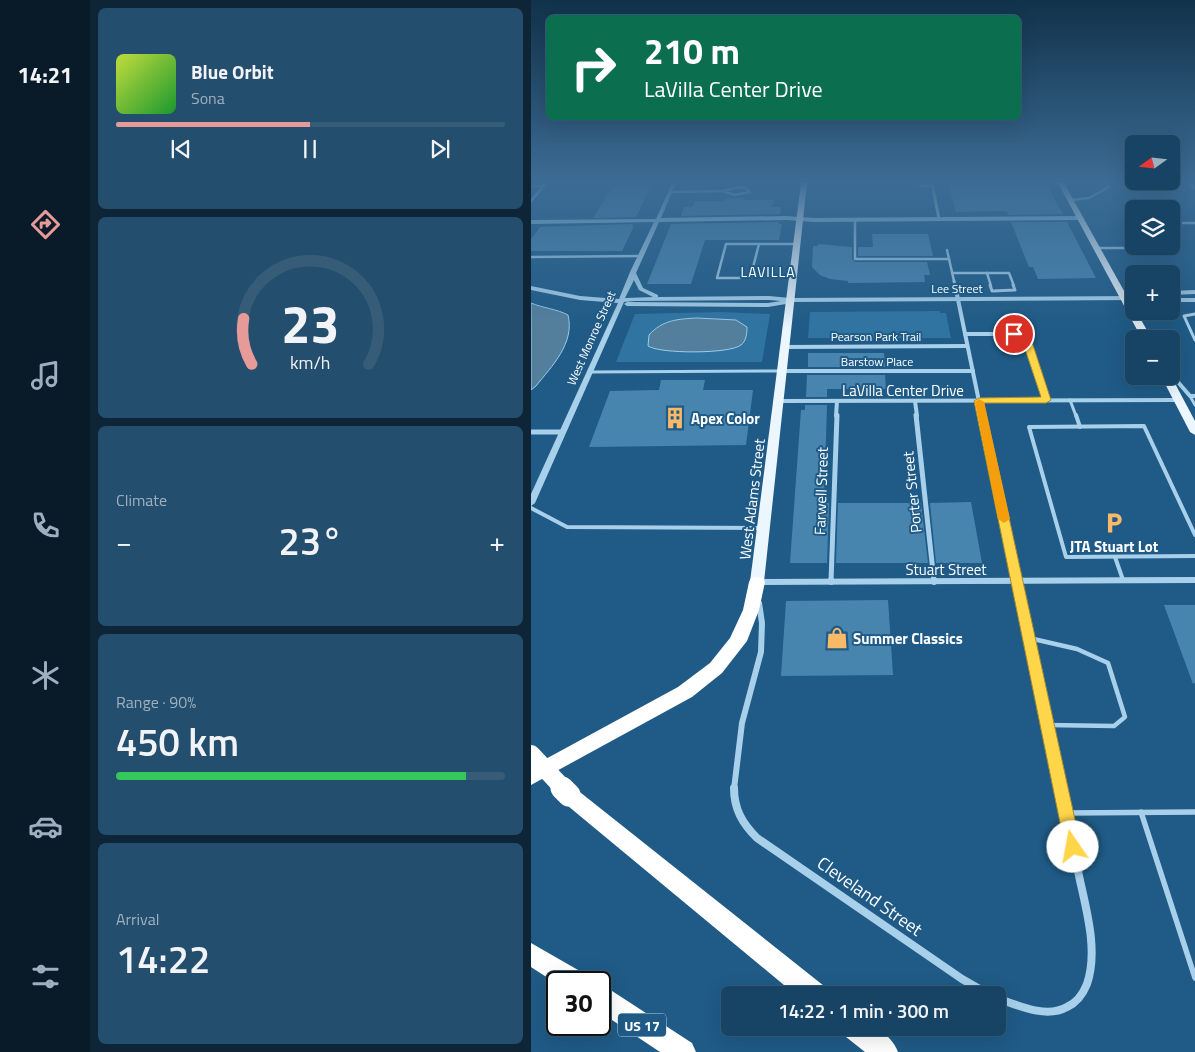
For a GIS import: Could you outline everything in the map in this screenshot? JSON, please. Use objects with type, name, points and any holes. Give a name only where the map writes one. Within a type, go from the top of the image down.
[{"type":"highway","points":[[531,777],[662,705],[702,680],[716,668],[728,655],[745,626],[757,582]]},
{"type":"highway","points":[[531,754],[569,795],[804,986]]},
{"type":"highway","points":[[531,954],[558,971]]},
{"type":"highway","name":"US 17","points":[[611,1005],[683,1052]]},
{"type":"highway","points":[[865,1036],[885,1052]]},
{"type":"main road","name":"West Adams Street","points":[[757,582],[798,232]]},
{"type":"main road","points":[[1089,232],[1125,290]]},
{"type":"main road","points":[[1170,385],[1195,432]]},
{"type":"street","name":"West Monroe Street","points":[[531,503],[652,232]]},
{"type":"street","points":[[633,272],[641,289],[651,294],[669,298]]},
{"type":"street","points":[[954,281],[1087,915],[1091,956],[1091,973],[1087,986],[1082,999],[1073,1007],[1059,1011],[1043,1011],[1025,1008],[1006,1001]]},
{"type":"street","name":"Lee Street","points":[[531,288],[575,298],[620,301],[669,298],[769,298],[791,300],[1125,297]]},
{"type":"street","points":[[1180,293],[1195,292]]},
{"type":"street","name":"Lee Street","points":[[620,301],[632,305],[768,305],[791,300]]},
{"type":"street","points":[[1180,300],[1195,300]]},
{"type":"street","points":[[965,334],[1014,334],[1026,340],[1046,400]]},
{"type":"street","name":"Pearson Park Trail","points":[[785,347],[967,346]]},
{"type":"street","name":"Barstow Place","points":[[782,371],[973,371]]},
{"type":"street","points":[[1180,383],[1192,396]]},
{"type":"street","name":"LaVilla Center Drive","points":[[779,401],[1177,400]]},
{"type":"street","name":"Farwell Street","points":[[831,582],[837,401]]},
{"type":"street","name":"Porter Street","points":[[915,401],[934,582]]},
{"type":"street","points":[[531,432],[562,432]]},
{"type":"street","name":"Stuart Street","points":[[757,582],[1195,580]]},
{"type":"street","name":"West Adams Street","points":[[739,816],[733,798],[735,779],[745,708],[761,652],[761,623],[757,582]]},
{"type":"street","name":"Cleveland Street","points":[[739,816],[757,838],[975,986]]},
{"type":"lane","points":[[855,232],[855,259],[949,259]]},
{"type":"lane","points":[[759,244],[751,275],[739,278],[717,278],[726,244],[759,244],[797,244]]},
{"type":"lane","points":[[1097,248],[1125,248]]},
{"type":"lane","points":[[947,250],[954,281]]},
{"type":"lane","points":[[531,257],[641,256]]},
{"type":"lane","points":[[952,273],[987,273],[1009,273],[1015,290],[992,291],[987,273]]},
{"type":"lane","points":[[1195,314],[1184,316],[1195,340]]},
{"type":"lane","points":[[588,372],[782,371]]},
{"type":"lane","points":[[1192,396],[1195,405]]},
{"type":"lane","points":[[1070,400],[1080,427]]},
{"type":"lane","points":[[1195,535],[1144,426],[1029,427],[1066,557],[1195,556]]},
{"type":"lane","points":[[531,508],[567,527],[764,528]]},
{"type":"lane","points":[[1115,557],[1123,580]]},
{"type":"lane","points":[[1029,638],[1077,650],[1108,663],[1125,717],[1114,726],[1047,725]]},
{"type":"lane","points":[[1141,812],[1195,978]]},
{"type":"lane","points":[[1066,813],[1195,812]]},
{"type":"shaded area","points":[[531,303],[568,315],[569,325],[568,335],[561,354],[531,390]]},
{"type":"shaded area","points":[[940,311],[940,313],[946,313],[951,338],[808,338],[810,312]]},
{"type":"shaded area","points":[[718,312],[770,314],[762,362],[616,362],[635,314]],"holes":[[[697,318],[736,320],[747,331],[743,341],[733,349],[667,351],[650,348],[653,330],[669,322],[679,319]]]},
{"type":"shaded area","points":[[697,318],[736,320],[747,327],[745,339],[741,345],[724,350],[680,352],[655,349],[648,346],[649,335],[659,326],[677,320]]},
{"type":"building","points":[[536,232],[631,232],[622,251],[531,251],[531,239]]},
{"type":"building","points":[[668,232],[780,232],[779,240],[705,240],[691,284],[647,284]]},
{"type":"building","points":[[1015,232],[1072,232],[1096,278],[1038,279],[1033,267],[1029,267]]},
{"type":"building","points":[[872,234],[928,234],[933,256],[858,256],[858,247],[873,247]]},
{"type":"building","points":[[818,244],[852,247],[852,259],[855,262],[927,262],[930,275],[924,275],[925,282],[848,283],[848,281],[830,279],[820,275],[812,267],[813,246],[818,246]]},
{"type":"building","points":[[808,353],[884,353],[885,367],[808,367]]},
{"type":"building","points":[[807,375],[885,375],[886,389],[827,389],[827,397],[806,397]]},
{"type":"building","name":"Apex Color","points":[[661,380],[705,380],[703,390],[753,390],[746,445],[589,447],[610,391],[659,390]]},
{"type":"building","points":[[805,405],[827,405],[824,503],[829,503],[827,563],[790,563],[801,410],[805,410]]},
{"type":"building","points":[[971,502],[982,563],[936,563],[930,503]]},
{"type":"building","points":[[838,503],[921,503],[928,563],[836,563]]},
{"type":"building","name":"Summer Classics","points":[[888,600],[893,675],[781,676],[786,601]]},
{"type":"building","points":[[1164,605],[1195,605],[1195,683],[1193,684]]},
{"type":"slow traffic","points":[[979,402],[1004,519]]},
{"type":"place","name":"Apex Color","points":[[675,418]]},
{"type":"place","name":"JTA Stuart Lot","points":[[1114,523]]},
{"type":"place","name":"Summer Classics","points":[[837,638]]},
{"type":"district","name":"LAVILLA","points":[[768,271]]},
{"type":"route","points":[[1014,334],[1027,342],[1046,400],[979,401],[1073,847]]}]
